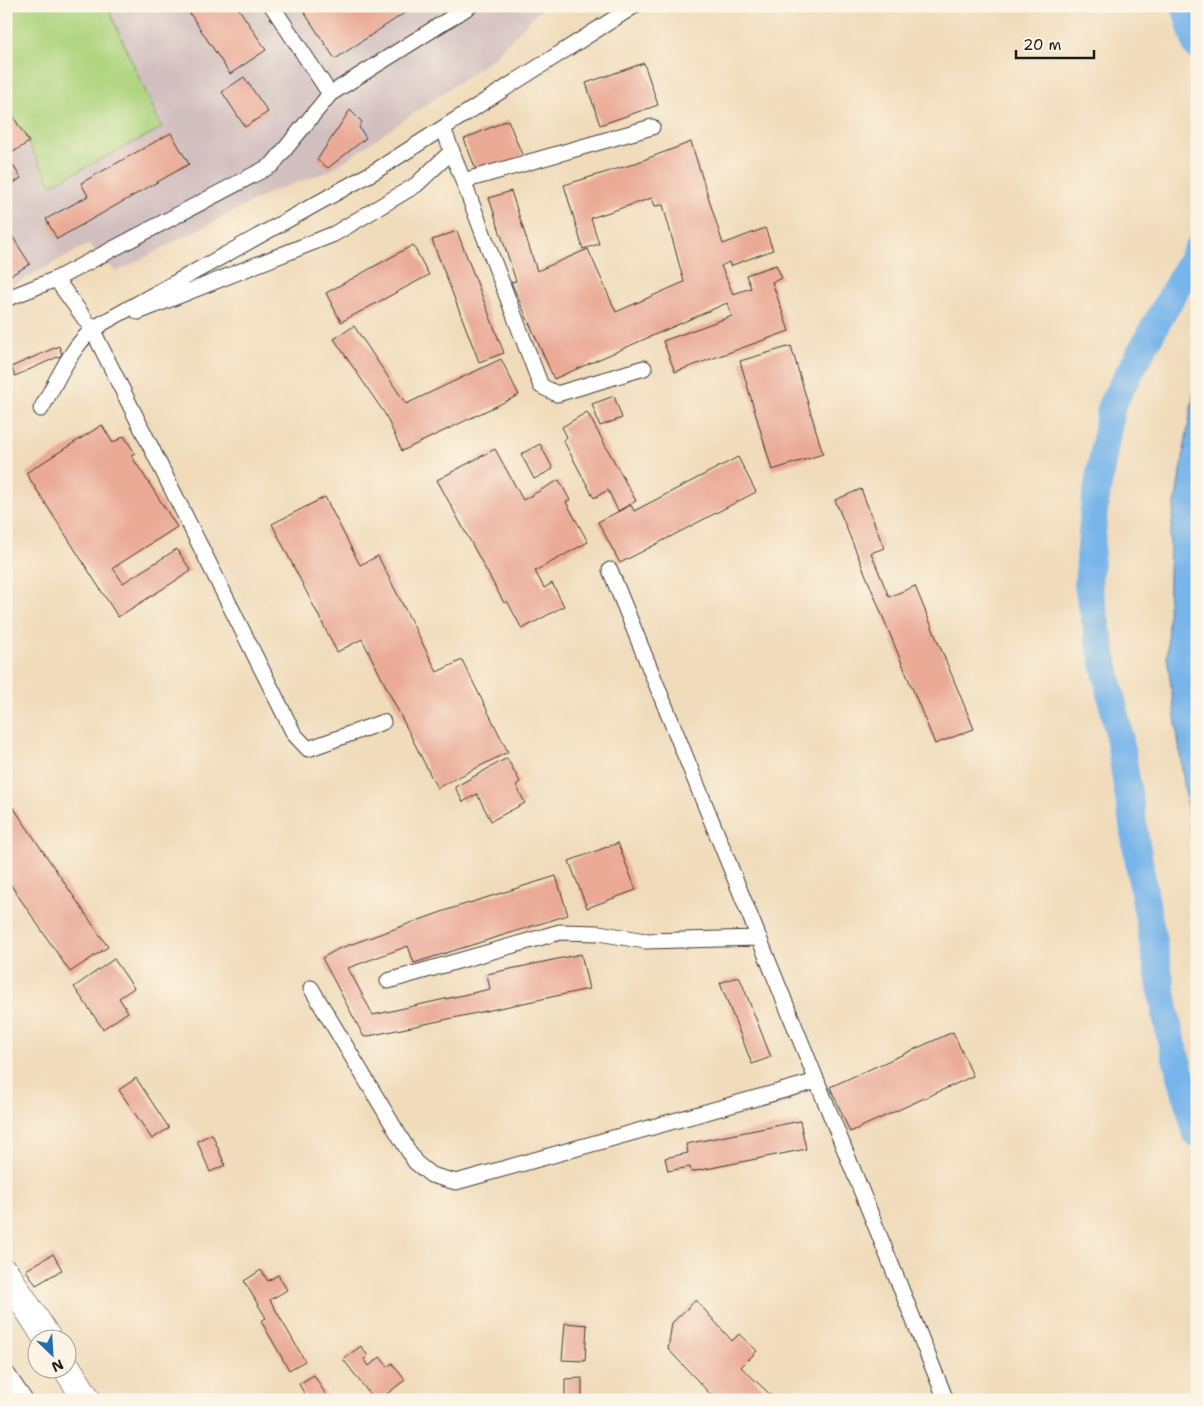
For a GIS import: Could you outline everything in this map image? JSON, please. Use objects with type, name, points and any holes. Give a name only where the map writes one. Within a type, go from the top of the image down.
[{"type":"street","points":[[6,1274],[41,1328]]},
{"type":"street","points":[[73,1378],[87,1400]]},
{"type":"lane","points":[[272,6],[330,94]]},
{"type":"lane","points":[[6,300],[56,279],[272,165],[330,94],[470,6]]},
{"type":"lane","points":[[42,410],[73,353],[92,329],[377,170],[634,6]]},
{"type":"lane","points":[[463,181],[652,126]]},
{"type":"lane","points":[[443,128],[541,386],[557,394],[644,368]]},
{"type":"lane","points":[[92,329],[196,291],[334,234],[416,185],[452,151]]},
{"type":"lane","points":[[56,279],[92,329],[294,734],[308,749],[383,722]]},
{"type":"lane","points":[[610,570],[946,1400]]},
{"type":"lane","points":[[388,981],[560,932],[599,933],[645,941],[759,938]]},
{"type":"lane","points":[[311,988],[415,1162],[431,1175],[456,1182],[817,1081]]},
{"type":"lane","points":[[6,1372],[25,1400]]},
{"type":"shaded area","points":[[6,6],[544,6],[492,59],[330,171],[273,191],[116,272],[89,244],[6,289]]},
{"type":"green space","points":[[6,6],[107,6],[162,128],[51,185],[6,103]]},
{"type":"water","points":[[1197,373],[1197,880],[1167,657],[1170,534]]},
{"type":"building","points":[[185,6],[237,6],[266,50],[230,74]]},
{"type":"building","points":[[300,6],[415,6],[335,59]]},
{"type":"building","points":[[644,63],[658,105],[600,125],[586,83]]},
{"type":"building","points":[[244,77],[268,112],[245,127],[222,92]]},
{"type":"building","points":[[6,105],[29,142],[7,156],[21,178],[6,188]]},
{"type":"building","points":[[350,110],[362,122],[359,127],[366,138],[328,168],[317,160]]},
{"type":"building","points":[[508,120],[523,157],[478,175],[464,139]]},
{"type":"building","points":[[171,133],[189,164],[57,239],[46,219],[88,196],[81,183]]},
{"type":"building","points":[[691,142],[723,244],[765,228],[773,250],[730,266],[729,262],[721,266],[733,294],[751,288],[746,275],[776,265],[782,278],[772,282],[789,331],[675,372],[663,341],[732,316],[727,303],[554,379],[511,282],[516,281],[489,198],[511,191],[537,271],[588,249],[616,312],[684,282],[663,205],[655,206],[652,198],[591,218],[599,244],[583,249],[564,185],[630,165]]},
{"type":"building","points":[[457,231],[504,353],[479,362],[432,240]]},
{"type":"building","points":[[12,236],[30,264],[6,278],[6,240]]},
{"type":"building","points":[[413,245],[429,275],[341,322],[326,293]]},
{"type":"building","points":[[354,326],[406,404],[501,359],[519,395],[402,451],[385,414],[334,339]]},
{"type":"building","points":[[59,346],[62,355],[15,376],[11,367]]},
{"type":"building","points":[[791,346],[823,454],[772,470],[740,361]]},
{"type":"building","points":[[614,396],[622,418],[600,426],[592,404]]},
{"type":"building","points":[[587,412],[636,501],[618,511],[608,490],[594,498],[563,440],[567,437],[562,427]]},
{"type":"building","points":[[102,425],[113,443],[124,436],[135,453],[131,455],[177,527],[113,568],[123,583],[177,549],[191,571],[118,617],[26,473]]},
{"type":"building","points":[[540,444],[553,469],[534,479],[521,454]]},
{"type":"building","points":[[495,449],[523,500],[559,480],[570,500],[566,502],[588,542],[535,571],[544,588],[552,583],[564,606],[522,629],[507,601],[504,603],[437,480]]},
{"type":"building","points":[[738,457],[756,492],[620,563],[598,522],[631,505],[634,511]]},
{"type":"building","points":[[861,489],[884,548],[871,553],[889,597],[915,586],[974,729],[935,744],[835,500]]},
{"type":"building","points":[[325,497],[360,565],[378,556],[437,672],[462,660],[508,752],[437,788],[362,639],[337,652],[272,524]]},
{"type":"building","points":[[507,758],[520,782],[516,785],[525,803],[491,821],[477,794],[463,802],[455,787]]},
{"type":"building","points":[[13,807],[108,947],[70,972],[6,878],[6,812]]},
{"type":"building","points":[[618,843],[636,890],[587,908],[569,861]]},
{"type":"building","points":[[556,876],[568,915],[414,963],[408,946],[348,968],[373,1015],[490,989],[487,974],[581,954],[589,989],[364,1037],[322,958],[338,949],[450,909]]},
{"type":"building","points":[[114,959],[134,988],[119,998],[128,1012],[103,1029],[74,987]]},
{"type":"building","points":[[739,976],[771,1057],[752,1064],[720,983]]},
{"type":"building","points":[[953,1032],[973,1076],[850,1132],[830,1087]]},
{"type":"building","points":[[136,1078],[169,1128],[152,1139],[119,1090]]},
{"type":"building","points":[[800,1121],[806,1149],[691,1172],[690,1167],[668,1171],[665,1158],[688,1153],[686,1144]]},
{"type":"building","points":[[212,1134],[225,1165],[210,1172],[197,1141]]},
{"type":"building","points":[[53,1254],[62,1270],[36,1285],[26,1270]]},
{"type":"building","points":[[261,1270],[268,1281],[278,1275],[287,1290],[270,1300],[305,1361],[289,1370],[261,1321],[266,1318],[244,1281]]},
{"type":"building","points":[[696,1300],[732,1341],[739,1334],[757,1351],[741,1367],[776,1400],[710,1400],[713,1397],[668,1349],[672,1323]]},
{"type":"building","points":[[565,1323],[587,1325],[585,1361],[562,1360]]},
{"type":"building","points":[[361,1346],[368,1356],[364,1359],[369,1366],[380,1357],[388,1367],[392,1363],[405,1380],[379,1400],[374,1400],[343,1359]]},
{"type":"building","points":[[314,1375],[329,1400],[308,1400],[299,1384]]},
{"type":"building","points":[[582,1378],[582,1400],[565,1400],[565,1379]]},
{"type":"waterway","points":[[1185,6],[1197,46]]},
{"type":"waterway","points":[[1197,250],[1112,404],[1094,509],[1088,586],[1118,729],[1142,881],[1170,1036],[1197,1134]]}]
